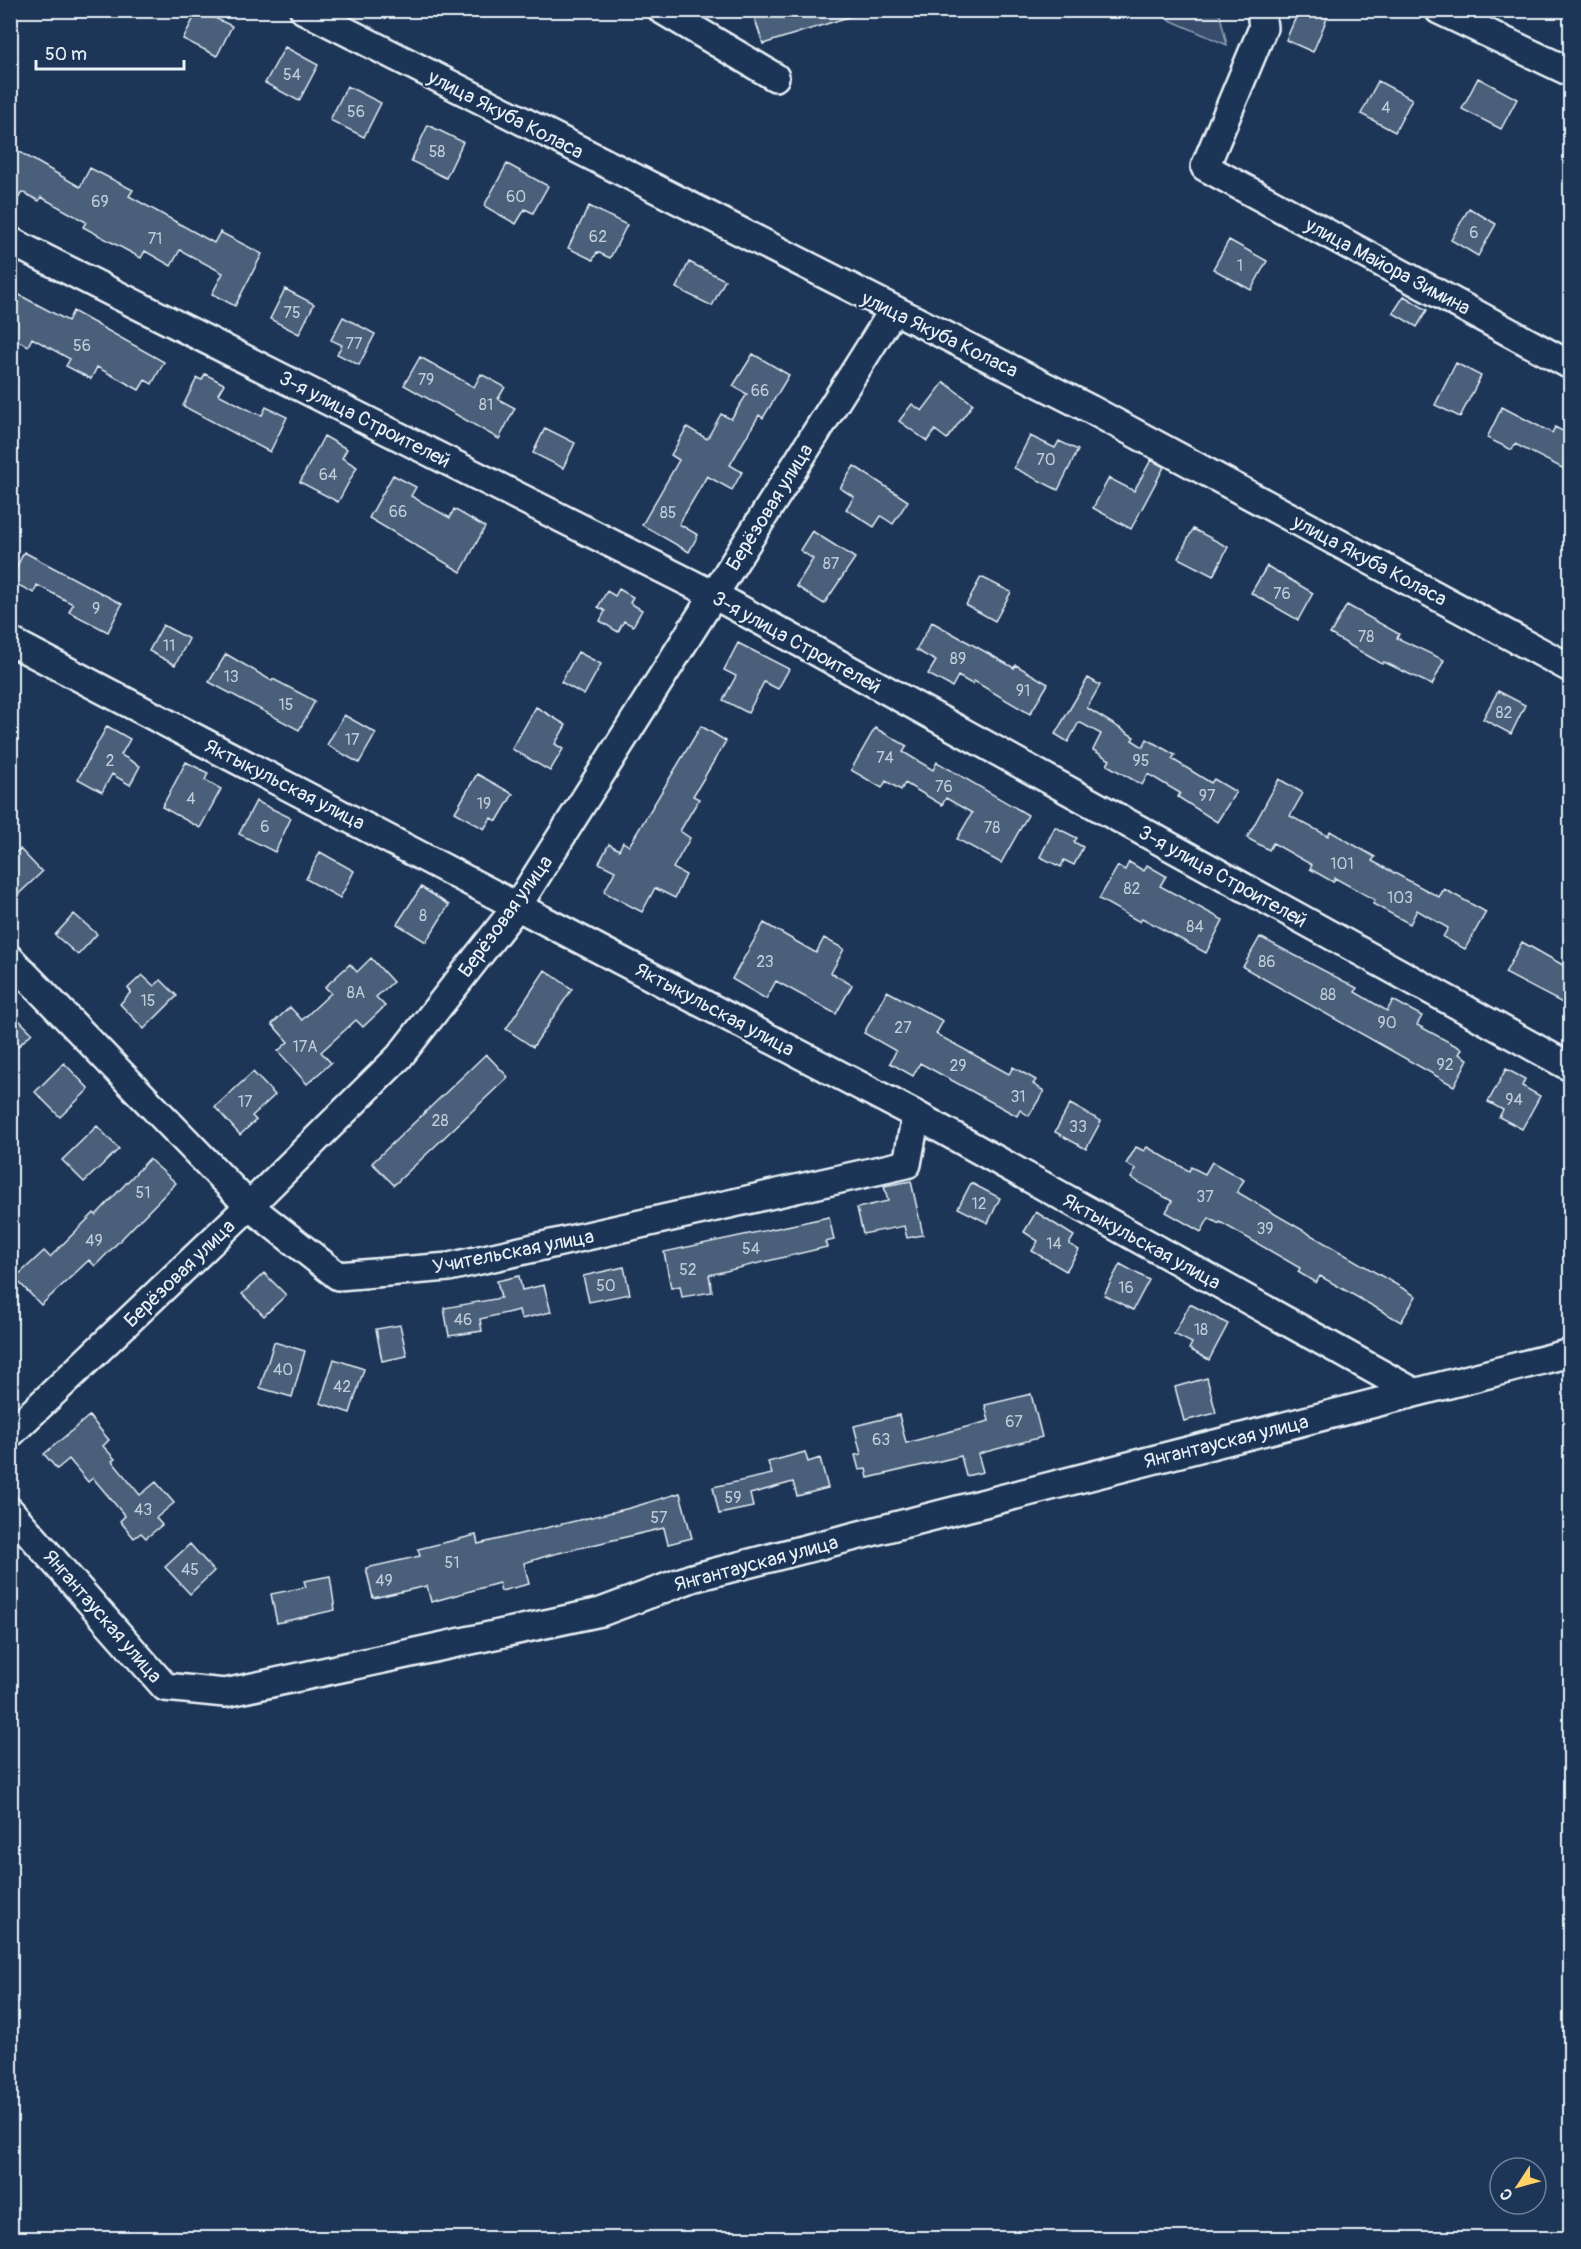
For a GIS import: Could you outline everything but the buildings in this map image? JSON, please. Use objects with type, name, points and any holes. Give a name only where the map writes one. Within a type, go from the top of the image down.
[{"type":"street","name":"улица Якуба Коласа","points":[[303,10],[1090,409],[1570,668]]},
{"type":"street","points":[[662,10],[775,77]]},
{"type":"street","name":"улица Майора Зимина","points":[[1261,10],[1263,28],[1205,167],[1570,365]]},
{"type":"street","points":[[1439,10],[1570,72]]},
{"type":"street","name":"3-я улица Строителей","points":[[10,241],[714,596],[1570,1067]]},
{"type":"street","name":"Берёзовая улица","points":[[10,1434],[249,1206],[399,1057],[518,905],[893,311]]},
{"type":"street","name":"Яктыкульская улица","points":[[10,641],[916,1115],[1412,1391]]},
{"type":"street","name":"Учительская улица","points":[[10,959],[249,1206],[338,1276],[449,1267],[907,1164],[916,1115]]},
{"type":"street","name":"Янгантауская улица","points":[[10,1511],[165,1687],[225,1693],[601,1612],[692,1578],[1412,1391],[1570,1353]]},
{"type":"shaded area","points":[[1149,11],[1219,11],[1227,45]]}]
